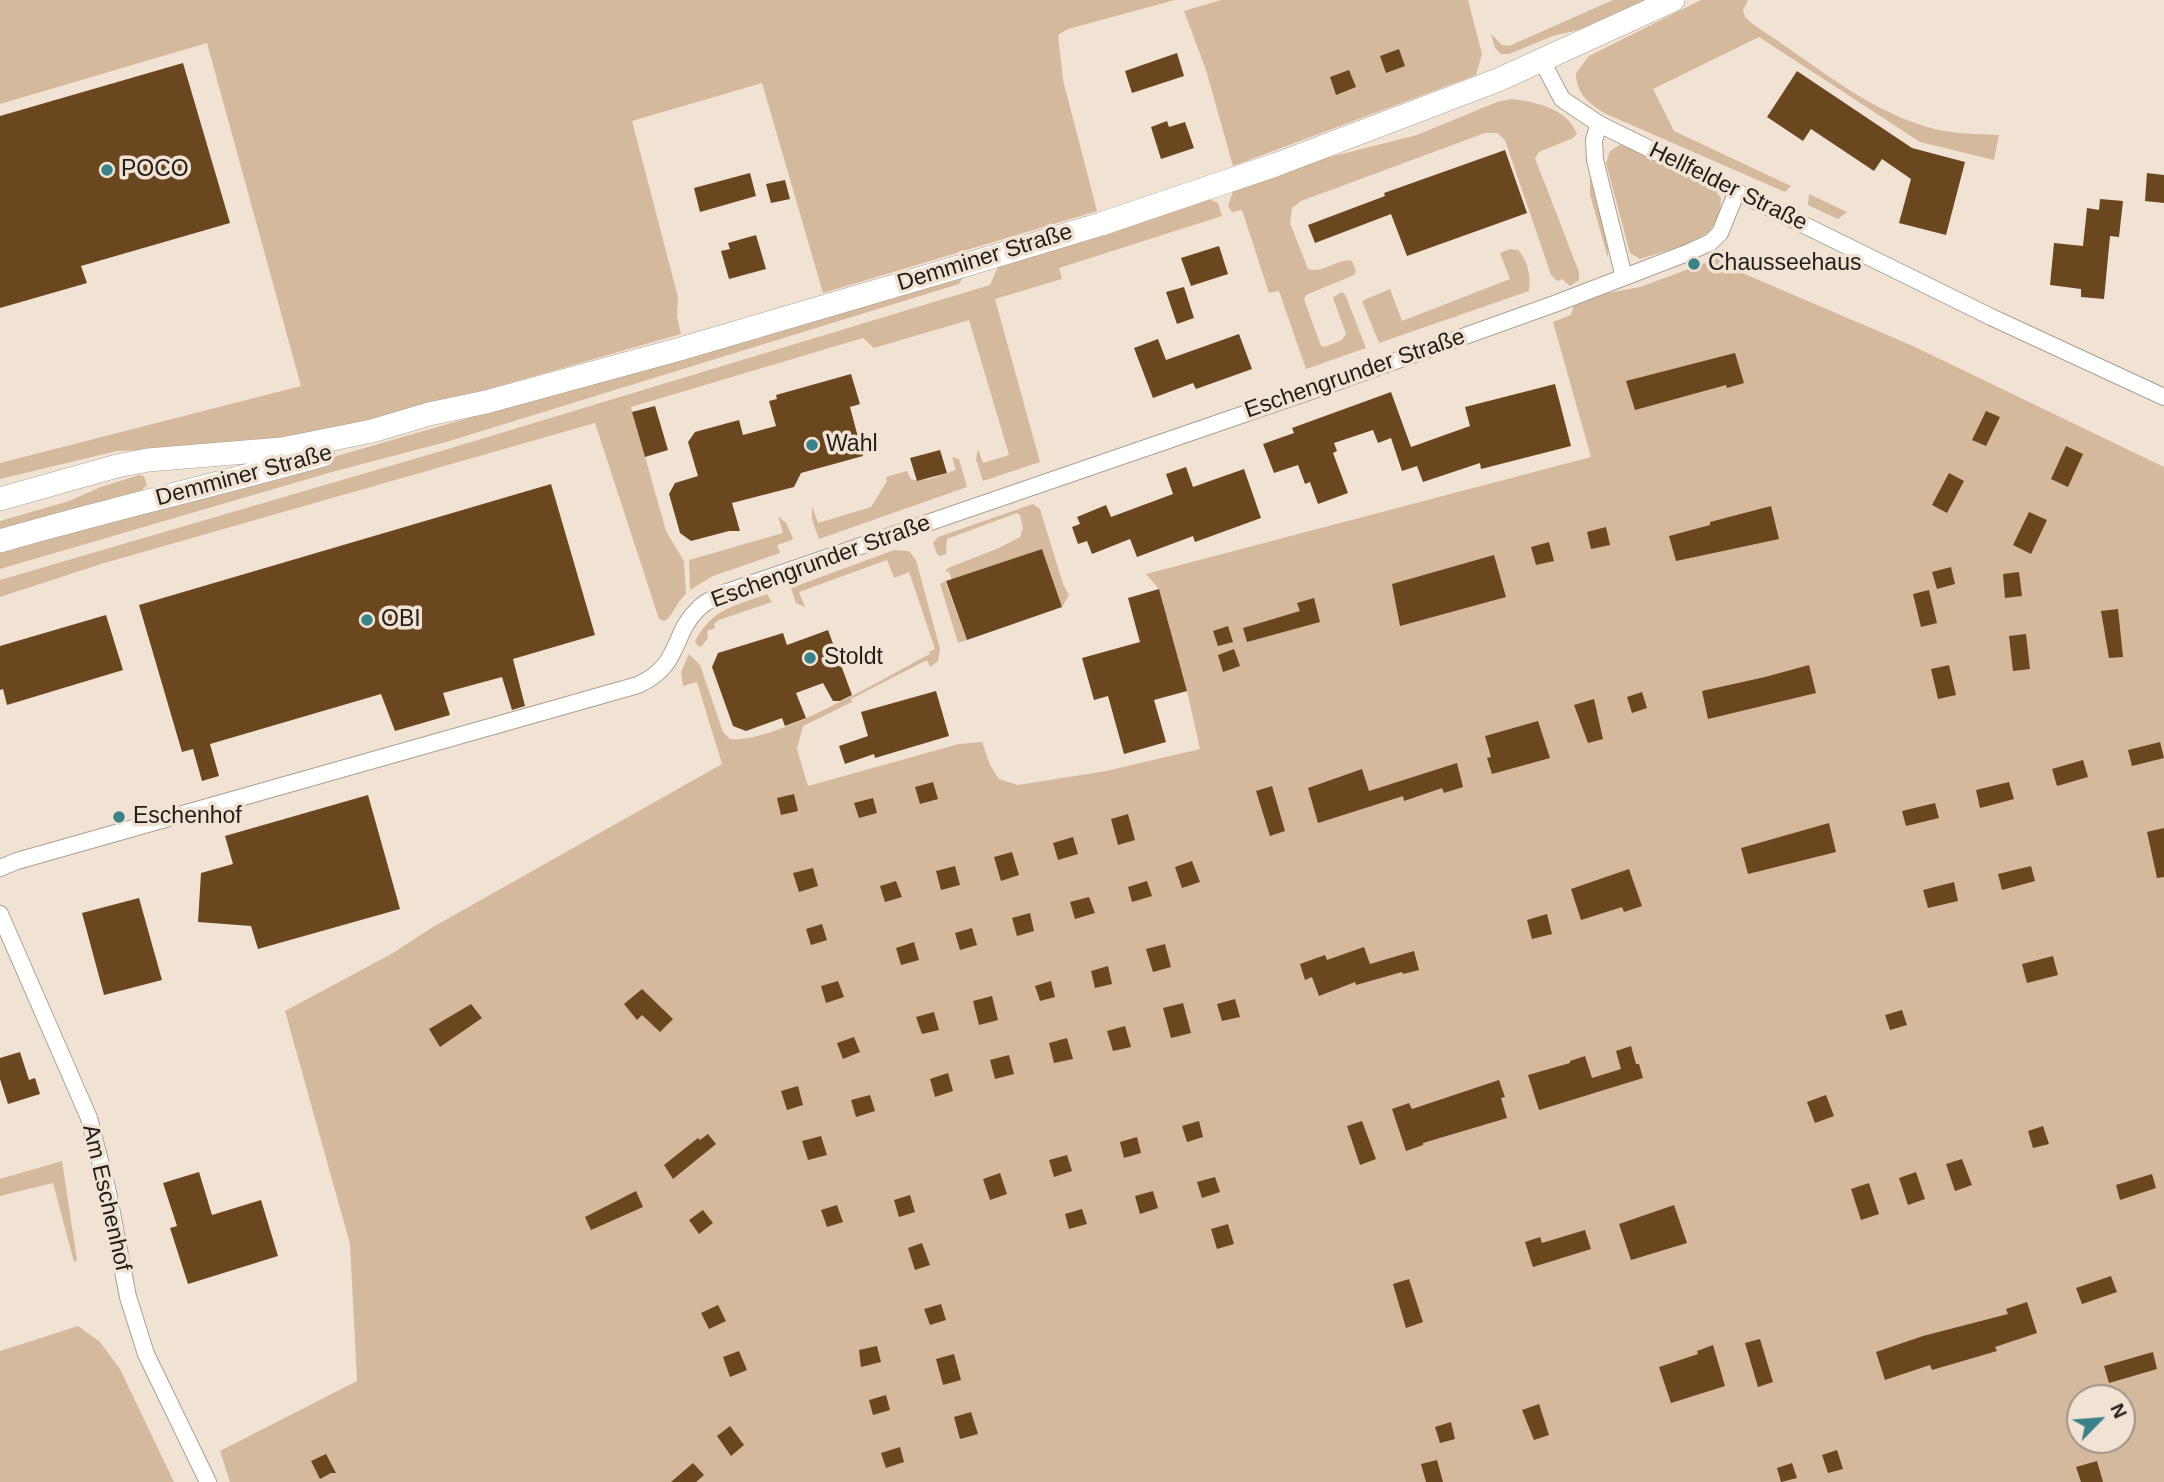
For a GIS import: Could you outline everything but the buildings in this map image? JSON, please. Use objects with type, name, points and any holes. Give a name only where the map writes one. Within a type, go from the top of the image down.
[{"type":"main road","name":"Demminer Straße","points":[[0,499],[138,462],[282,449],[372,431],[680,349],[1101,224],[1275,165],[1477,89],[1673,0]]},
{"type":"main road","name":"Demminer Straße","points":[[0,541],[322,455],[433,422],[486,402]]},
{"type":"street","name":"Hellfelder Straße","points":[[1542,61],[1562,99],[1599,124],[1991,317],[2164,397]]},
{"type":"street","points":[[1599,124],[1594,140],[1595,160],[1624,277]]},
{"type":"street","name":"Eschengrunder Straße","points":[[0,868],[638,685],[662,670],[687,624],[699,608],[723,593],[1317,389],[1687,253],[1711,242],[1720,233],[1737,191]]},
{"type":"street","name":"Am Eschenhof","points":[[0,915],[89,1118],[108,1192],[128,1297],[146,1354],[208,1482]]},
{"type":"shaded area","points":[[0,0],[1175,0],[1068,29],[1058,35],[1063,80],[1097,211],[823,293],[762,83],[632,121],[678,297],[677,317],[681,334],[367,424],[252,446],[117,451],[0,479],[0,463],[301,386],[207,43],[0,104]]},
{"type":"shaded area","points":[[1221,0],[1468,0],[1482,54],[1476,75],[1233,166],[1206,70],[1184,11]]},
{"type":"shaded area","points":[[1613,0],[1646,0],[1586,28],[1553,36],[1509,54],[1501,54],[1495,48],[1491,34],[1502,45],[1509,46]]},
{"type":"shaded area","points":[[1701,0],[1748,0],[1743,10],[1745,17],[1754,25],[1836,82],[1901,118],[1943,131],[1999,135],[1994,160],[1920,142],[1759,37],[1653,89],[1674,131],[1791,186],[1785,192],[1604,113],[1584,97],[1578,86],[1576,73],[1589,56]]},
{"type":"shaded area","points":[[1511,99],[1530,102],[1558,112],[1566,118],[1577,134],[1539,152],[1535,158],[1579,272],[1579,280],[1570,286],[1562,279],[1557,281],[1551,275],[1505,140],[1497,133],[1485,133],[1301,201],[1292,208],[1290,223],[1308,269],[1320,269],[1352,261],[1356,271],[1354,275],[1306,295],[1304,299],[1321,346],[1342,340],[1346,334],[1333,298],[1341,292],[1345,294],[1366,348],[1306,369],[1279,291],[1269,293],[1242,210],[1232,212],[1228,206],[1233,191],[1326,158],[1417,135],[1497,102]]},
{"type":"shaded area","points":[[1623,143],[1710,184],[1721,198],[1720,215],[1709,232],[1685,245],[1640,259],[1630,253],[1606,163],[1610,151]]},
{"type":"shaded area","points":[[1590,176],[1608,245],[1608,258],[1590,195]]},
{"type":"shaded area","points":[[1809,194],[1847,212],[1838,219],[1808,205]]},
{"type":"shaded area","points":[[1209,199],[1218,203],[1222,216],[1059,268],[1062,279],[995,299],[1040,462],[983,481],[976,459],[978,449],[983,463],[1009,455],[969,320],[874,348],[863,338],[631,407],[666,531],[684,561],[686,594],[665,621],[659,619],[595,423],[101,564],[0,597],[0,580],[448,449],[990,285],[998,267],[1106,235]]},
{"type":"shaded area","points":[[1510,249],[1518,250],[1524,259],[1529,275],[1529,291],[1379,343],[1362,301],[1390,289],[1402,321],[1510,279],[1500,253]]},
{"type":"shaded area","points":[[1723,249],[1732,254],[1740,272],[1913,346],[2164,467],[2164,1482],[230,1482],[220,1451],[357,1381],[350,1244],[285,1011],[393,953],[433,927],[722,764],[697,682],[683,686],[681,672],[689,654],[700,665],[723,732],[730,739],[750,738],[774,731],[831,707],[935,649],[909,572],[894,578],[887,560],[799,592],[805,607],[796,603],[791,588],[894,550],[909,551],[916,560],[940,649],[938,661],[930,667],[927,660],[803,726],[797,749],[808,786],[959,744],[982,742],[990,765],[999,779],[1018,785],[1106,771],[1200,749],[1159,589],[1146,574],[1591,457],[1553,322],[1571,315],[1574,305],[1597,295],[1640,287],[1713,260]]},
{"type":"shaded area","points":[[965,275],[959,284],[446,442],[332,472],[0,569],[0,553]]},
{"type":"shaded area","points":[[952,457],[959,459],[967,487],[819,539],[812,520],[812,506],[818,523],[871,507],[887,481],[886,477],[907,471],[911,479],[933,478],[956,470]]},
{"type":"shaded area","points":[[139,475],[144,476],[147,485],[142,490],[0,530],[0,521],[69,501]]},
{"type":"shaded area","points":[[1033,504],[1040,509],[1063,584],[1069,595],[1062,607],[1042,549],[952,580],[949,572],[945,571],[948,568],[1020,537],[1023,528],[1020,515],[1017,513],[947,539],[946,554],[940,556],[933,543],[938,537]]},
{"type":"shaded area","points":[[778,516],[786,523],[793,538],[777,545],[780,553],[713,576],[690,590],[689,560],[783,533]]},
{"type":"shaded area","points":[[945,581],[967,640],[958,643],[940,584]]},
{"type":"shaded area","points":[[767,594],[772,602],[719,620],[714,624],[715,628],[707,631],[708,638],[701,647],[697,645],[695,641],[702,630],[717,615]]},
{"type":"shaded area","points":[[62,1161],[77,1260],[74,1262],[53,1183],[0,1196],[0,1179]]},
{"type":"shaded area","points":[[78,1326],[100,1342],[120,1369],[174,1482],[0,1482],[0,1351]]},
{"type":"place","name":"POCO","points":[[107,170]]},
{"type":"place","name":"Chausseehaus","points":[[1694,264]]},
{"type":"place","name":"Wahl","points":[[812,445]]},
{"type":"place","name":"OBI","points":[[367,620]]},
{"type":"place","name":"Stoldt","points":[[810,658]]},
{"type":"place","name":"Eschenhof","points":[[119,817]]}]
